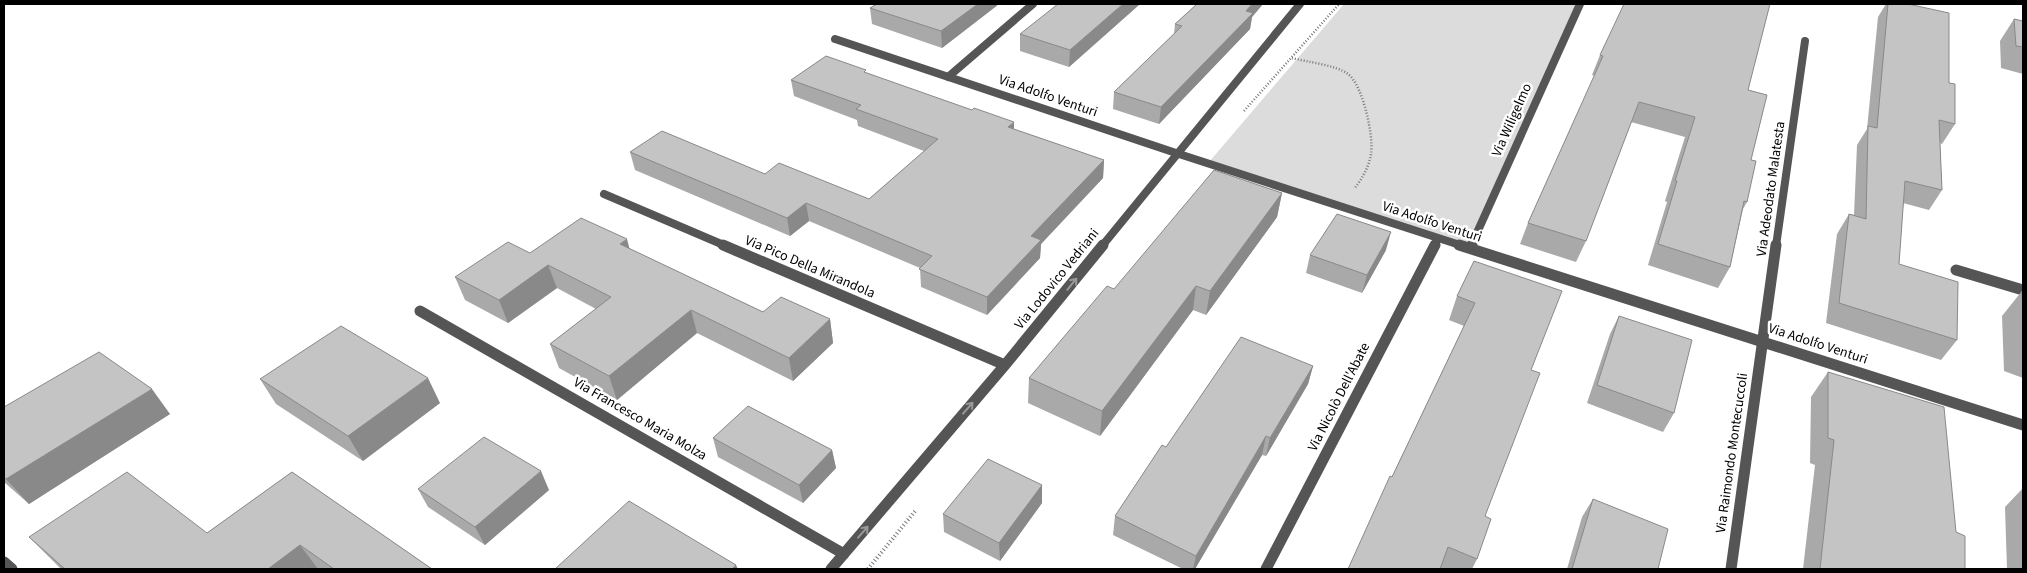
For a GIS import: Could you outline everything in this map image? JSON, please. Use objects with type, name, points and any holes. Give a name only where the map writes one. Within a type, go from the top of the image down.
[{"type":"street","points":[[948,77],[1033,4]]},
{"type":"street","name":"Via Lodovico Vedriani","points":[[831,569],[1006,365],[1300,4]]},
{"type":"street","name":"Via Wiligelmo","points":[[1470,248],[1580,4]]},
{"type":"street","name":"Via Adolfo Venturi","points":[[835,39],[1438,238],[2023,424]]},
{"type":"street","name":"Via Adeodato Malatesta","points":[[1763,341],[1805,41]]},
{"type":"street","name":"Via Pico Della Mirandola","points":[[604,194],[1006,365]]},
{"type":"street","name":"Via Nicolò Dell'Abate","points":[[1266,569],[1438,238]]},
{"type":"street","points":[[1956,270],[2023,290]]},
{"type":"street","name":"Via Francesco Maria Molza","points":[[420,311],[844,554]]},
{"type":"street","name":"Via Raimondo Montecuccoli","points":[[1731,569],[1763,341]]},
{"type":"street","points":[[4,562],[12,569]]},
{"type":"path","points":[[1292,58],[1348,74],[1356,85],[1362,102],[1370,131],[1371,153],[1359,183],[1340,206]]},
{"type":"shaded area","points":[[1344,4],[1579,4],[1469,248],[1209,162]]},
{"type":"building","points":[[877,4],[978,4],[941,31],[870,8]]},
{"type":"building","points":[[1058,4],[1123,4],[1070,50],[1020,34]]},
{"type":"building","points":[[1197,4],[1252,4],[1246,11],[1253,13],[1161,107],[1114,92],[1182,26],[1175,24]]},
{"type":"building","points":[[1624,4],[1770,4],[1748,90],[1767,95],[1751,160],[1756,161],[1747,202],[1744,201],[1730,267],[1658,244],[1695,117],[1639,102],[1586,241],[1528,223],[1603,56],[1600,55]]},
{"type":"building","points":[[1888,4],[1908,4],[1949,13],[1949,83],[1955,84],[1955,124],[1939,120],[1942,190],[1905,181],[1899,264],[1958,282],[1957,340],[1839,303],[1849,214],[1866,219],[1868,126],[1877,128]]},
{"type":"building","points":[[2014,19],[2023,21],[2023,47],[2016,46]]},
{"type":"building","points":[[826,56],[866,70],[864,72],[972,110],[974,108],[1014,122],[1008,127],[1104,160],[1031,236],[1041,240],[987,297],[919,269],[932,256],[806,203],[787,218],[630,152],[662,131],[765,174],[779,163],[869,199],[938,139],[856,109],[861,105],[791,80]]},
{"type":"building","points":[[1214,170],[1282,193],[1210,291],[1196,286],[1102,411],[1029,378],[1107,286],[1114,289]]},
{"type":"building","points":[[1337,214],[1391,232],[1367,275],[1310,255]]},
{"type":"building","points":[[581,218],[627,239],[620,244],[763,312],[781,297],[830,319],[789,358],[691,310],[609,376],[550,344],[611,297],[548,265],[499,300],[455,277],[508,242],[530,253]]},
{"type":"building","points":[[1474,261],[1562,291],[1531,370],[1540,373],[1485,516],[1491,519],[1477,559],[1448,547],[1440,569],[1348,569],[1390,476],[1392,477],[1475,303],[1457,296]]},
{"type":"building","points":[[1619,316],[1692,340],[1674,413],[1597,385]]},
{"type":"building","points":[[341,326],[428,378],[348,436],[260,379]]},
{"type":"building","points":[[1241,337],[1313,366],[1270,438],[1266,436],[1196,556],[1115,516],[1162,445],[1166,447]]},
{"type":"building","points":[[99,352],[152,389],[6,479],[4,478],[4,407]]},
{"type":"building","points":[[1828,372],[1944,407],[1956,532],[1965,536],[1965,569],[1820,569],[1834,440],[1828,438]]},
{"type":"building","points":[[748,406],[832,450],[799,485],[713,438]]},
{"type":"building","points":[[484,437],[541,471],[475,527],[418,489]]},
{"type":"building","points":[[988,459],[1042,485],[999,543],[943,514]]},
{"type":"building","points":[[127,472],[207,533],[292,472],[432,569],[334,569],[300,545],[268,569],[65,569],[29,537]]},
{"type":"building","points":[[1593,499],[1668,529],[1658,569],[1572,569]]},
{"type":"building","points":[[629,501],[736,565],[732,569],[555,569]]}]
